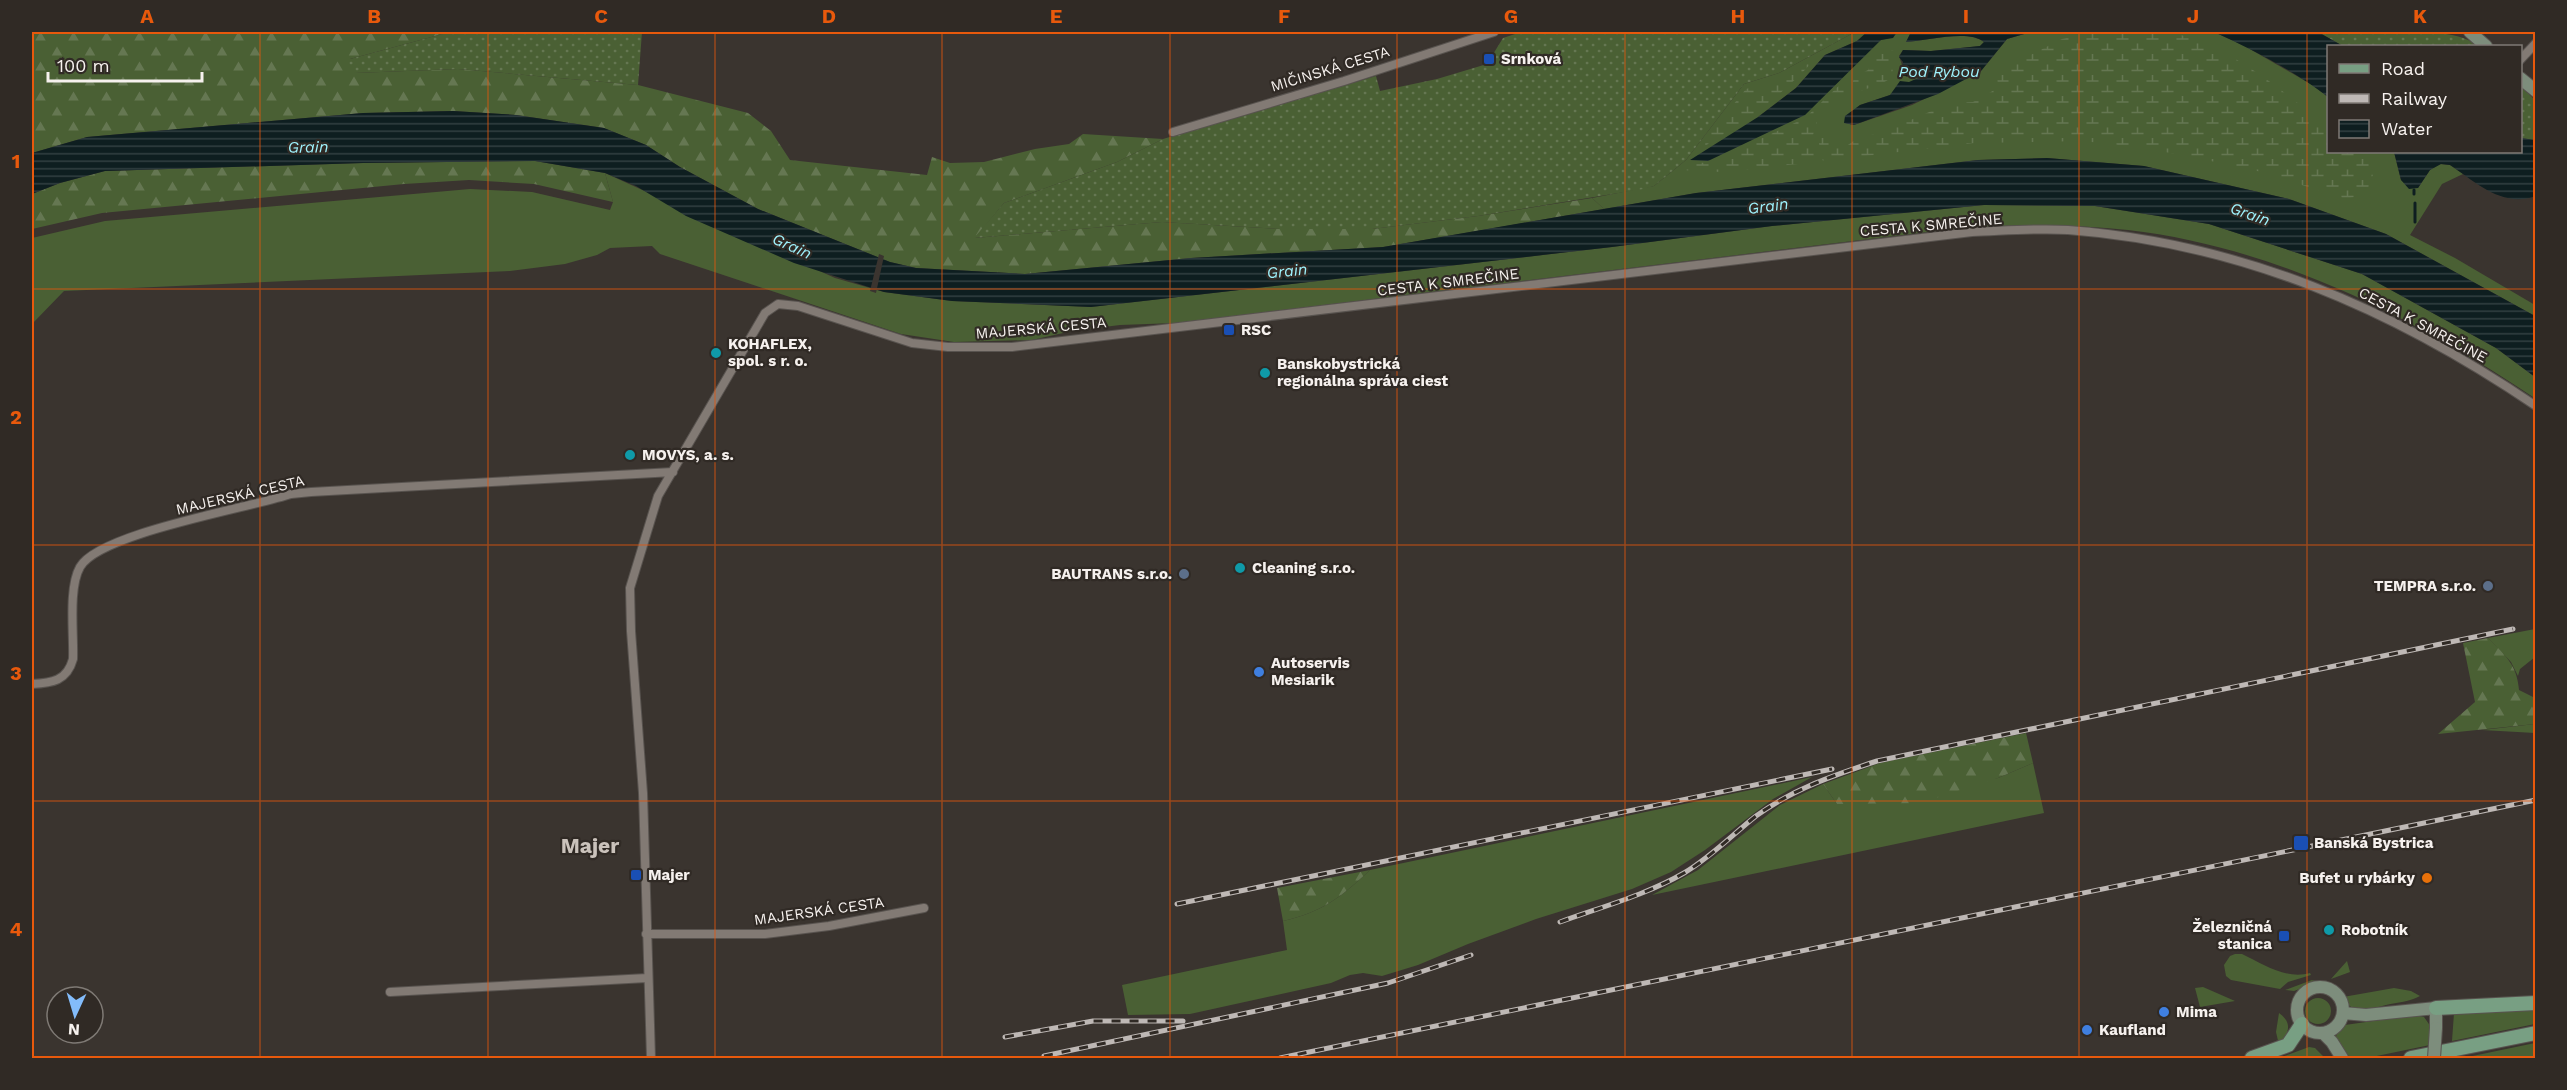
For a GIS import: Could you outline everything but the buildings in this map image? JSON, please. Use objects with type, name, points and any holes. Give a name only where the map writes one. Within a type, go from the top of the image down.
[{"type":"main road","points":[[2436,1008],[2535,1003]]},
{"type":"main road","points":[[2252,1059],[2288,1045],[2301,1024]]},
{"type":"main road","points":[[2411,1059],[2535,1033]]},
{"type":"street","name":"MIČINSKÁ CESTA","points":[[1173,132],[1332,85],[1494,32]]},
{"type":"street","points":[[2470,32],[2485,45]]},
{"type":"street","points":[[2522,58],[2535,43]]},
{"type":"street","points":[[2522,80],[2535,91]]},
{"type":"street","name":"CESTA K SMREČINE","points":[[1296,314],[1972,232],[2064,230],[2151,240],[2201,250],[2320,288],[2393,321],[2453,352],[2535,406]]},
{"type":"street","name":"MAJERSKÁ CESTA","points":[[651,1059],[643,793],[630,597],[632,577],[654,505],[765,313],[778,304],[798,306],[912,343],[961,348],[1012,347],[1065,342],[1296,314]]},
{"type":"street","name":"MAJERSKÁ CESTA","points":[[32,684],[59,680],[71,669],[74,659],[74,591],[79,568],[95,552],[138,536],[291,494],[348,488],[673,472]]},
{"type":"street","name":"MAJERSKÁ CESTA","points":[[646,934],[775,933],[829,926],[924,908]]},
{"type":"street","points":[[390,992],[647,978]]},
{"type":"street","points":[[2322,987],[2334,992],[2341,1002],[2343,1013],[2336,1026],[2323,1033],[2309,1031],[2301,1024],[2297,1013],[2298,1002],[2306,991],[2322,987]]},
{"type":"street","points":[[2343,1013],[2374,1014],[2436,1008],[2434,1059]]},
{"type":"street","points":[[2323,1033],[2340,1055]]},
{"type":"green space","points":[[2140,30],[2167,32],[2189,37],[2210,46],[2274,84],[2327,128],[2327,153],[2365,153],[2374,170],[2371,183],[2363,193],[2346,199],[2251,169],[2145,148],[2083,141],[1974,143],[1823,161],[1818,139],[1824,136],[1826,141],[1845,147],[1855,140],[1890,129],[1950,103],[1973,102],[1998,88],[1997,72],[2062,39],[2093,32]]},
{"type":"green space","points":[[2426,31],[2465,39],[2476,45],[2341,45],[2318,32]]},
{"type":"green space","points":[[32,32],[450,32],[350,59],[355,73],[458,69],[638,85],[748,113],[771,131],[790,160],[927,175],[932,157],[950,163],[984,162],[1035,149],[1069,144],[1083,134],[1163,139],[1117,162],[1004,203],[975,238],[1162,222],[1280,229],[1372,229],[1478,216],[1592,198],[1604,209],[1383,247],[1191,258],[1025,274],[916,268],[890,262],[758,209],[680,167],[646,145],[604,128],[516,115],[453,111],[363,113],[87,137],[32,153]]},
{"type":"green space","points":[[450,32],[642,32],[638,85],[458,69],[355,73],[348,71],[347,63],[350,59]]},
{"type":"green space","points":[[1521,32],[1855,32],[1779,73],[1744,84],[1686,160],[1654,186],[1643,189],[1478,216],[1372,229],[1280,229],[1162,222],[974,238],[1004,203],[1117,162],[1163,139],[1376,76],[1380,91],[1437,79],[1487,64],[1503,38]]},
{"type":"green space","points":[[1855,32],[1867,32],[1857,41],[1825,55],[1796,88],[1758,117],[1881,40],[1893,37],[1897,32],[1911,32],[1906,42],[1968,36],[1984,42],[1980,46],[1931,51],[1903,50],[1899,56],[1906,77],[1919,78],[1890,95],[1860,105],[1845,123],[1854,125],[1912,105],[1981,71],[2007,39],[2031,32],[2214,32],[2243,45],[2314,86],[2327,96],[2327,153],[2394,153],[2401,180],[2418,188],[2430,170],[2440,164],[2450,165],[2463,174],[2442,184],[2410,235],[2455,258],[2535,305],[2535,316],[2386,234],[2289,199],[2144,166],[2047,158],[1978,160],[1696,193],[1604,209],[1592,198],[1654,186],[1686,160],[1744,84],[1779,73]]},
{"type":"green space","points":[[1888,49],[1894,51],[1892,77],[1859,92],[1852,90],[1856,77],[1868,70],[1873,58]]},
{"type":"green space","points":[[1813,61],[1762,108],[1705,146],[1706,138],[1746,89],[1777,80]]},
{"type":"green space","points":[[1845,80],[1847,94],[1843,100],[1818,112],[1816,129],[1809,143],[1818,162],[1721,172],[1680,170],[1689,163],[1709,163],[1805,118]]},
{"type":"green space","points":[[2522,88],[2535,100],[2535,140],[2522,138]]},
{"type":"green space","points":[[535,161],[605,173],[613,202],[534,184],[469,180],[404,184],[102,213],[32,229],[32,194],[60,183],[105,171],[363,163]]},
{"type":"green space","points":[[605,173],[835,278],[884,292],[952,301],[1091,307],[1612,247],[1772,226],[1984,205],[2095,206],[2209,224],[2362,274],[2496,348],[2535,377],[2536,399],[2441,340],[2392,314],[2290,269],[2237,252],[2183,239],[2128,230],[2068,226],[1969,227],[1175,323],[1120,325],[1072,331],[1032,340],[954,342],[901,334],[660,254],[652,246],[610,248],[597,255],[565,264],[510,271],[64,291],[32,324],[32,238],[105,221],[470,189],[532,192],[610,210],[613,202]]},
{"type":"green space","points":[[2535,629],[2535,657],[2520,669],[2518,676],[2511,662],[2488,638]]},
{"type":"green space","points":[[2488,638],[2513,667],[2519,690],[2535,698],[2535,724],[2438,734],[2475,702],[2463,643]]},
{"type":"green space","points":[[2535,724],[2535,733],[2482,730]]},
{"type":"green space","points":[[2026,733],[2033,763],[1998,778],[1920,803],[1837,804],[1823,784],[1880,763]]},
{"type":"green space","points":[[2033,763],[2044,813],[1652,895],[1698,870],[1780,805],[1823,784],[1837,804],[1998,778]]},
{"type":"green space","points":[[1812,777],[1773,799],[1705,850],[1671,872],[1632,889],[1536,919],[1418,965],[1382,976],[1363,973],[1350,975],[1331,983],[1190,1014],[1128,1015],[1122,985],[1287,950],[1283,921],[1309,913],[1331,902],[1370,870]]},
{"type":"green space","points":[[1370,870],[1331,902],[1309,913],[1283,921],[1277,888]]},
{"type":"green space","points":[[2242,954],[2283,973],[2301,975],[2310,973],[2311,975],[2288,982],[2280,989],[2231,980],[2226,976],[2224,965],[2230,956]]},
{"type":"green space","points":[[2347,961],[2350,972],[2331,979]]},
{"type":"green space","points":[[2312,980],[2318,982],[2294,991],[2285,990]]},
{"type":"green space","points":[[2203,987],[2235,1001],[2200,1007],[2195,988]]},
{"type":"green space","points":[[2394,988],[2411,991],[2420,996],[2408,1001],[2362,1010],[2351,1007],[2343,997]]},
{"type":"green space","points":[[2318,998],[2328,1001],[2331,1011],[2328,1021],[2318,1024],[2308,1021],[2305,1011],[2308,1001]]},
{"type":"green space","points":[[2535,1009],[2535,1024],[2452,1041],[2454,1013]]},
{"type":"green space","points":[[2279,1013],[2288,1024],[2288,1028],[2279,1045],[2276,1032]]},
{"type":"green space","points":[[2415,1015],[2424,1017],[2431,1027],[2430,1045],[2367,1058],[2350,1058],[2336,1037],[2337,1032],[2345,1025]]},
{"type":"green space","points":[[2535,1043],[2535,1058],[2463,1058]]},
{"type":"green space","points":[[2309,1047],[2315,1048],[2325,1058],[2279,1058]]},
{"type":"water","name":"Pod Rybou","points":[[1867,32],[1897,32],[1893,38],[1881,40],[1805,115],[1708,161],[1690,160],[1758,117],[1796,88],[1825,55],[1857,41]]},
{"type":"water","name":"Pod Rybou","points":[[1911,32],[2031,32],[2007,39],[1981,71],[1938,94],[1854,125],[1844,123],[1845,116],[1860,105],[1890,95],[1900,81],[1909,82],[1918,78],[1901,76],[1903,62],[1899,57],[1903,50],[1931,51],[1980,46],[1984,42],[1977,38],[1958,36],[1906,42]]},
{"type":"water","points":[[2214,32],[2318,32],[2341,45],[2327,45],[2327,96],[2301,78]]},
{"type":"water","name":"Grain","points":[[453,111],[516,115],[604,128],[646,145],[680,167],[758,209],[890,262],[916,268],[1025,274],[1191,258],[1383,247],[1696,193],[1978,160],[2047,158],[2144,166],[2289,199],[2386,234],[2535,316],[2535,377],[2496,348],[2362,274],[2209,224],[2095,206],[1984,205],[1772,226],[1612,247],[1091,307],[952,301],[884,292],[794,263],[686,216],[636,186],[605,173],[535,161],[363,163],[105,171],[60,183],[32,194],[32,153],[87,137],[363,113]]},
{"type":"water","points":[[2522,138],[2535,140],[2536,196],[2512,199],[2501,196],[2480,186],[2450,165],[2441,164],[2430,170],[2418,188],[2409,189],[2401,180],[2394,153],[2522,153]]},
{"type":"pier","points":[[879,254],[884,256],[876,293],[870,291]]},
{"type":"waterway","points":[[2415,203],[2415,222]]},
{"type":"railway","points":[[1560,922],[1669,881],[1703,860],[1770,806],[1799,790],[1877,761],[2513,629]]},
{"type":"railway","points":[[1177,904],[1832,769]]},
{"type":"railway","points":[[1280,1058],[2536,800]]},
{"type":"railway","points":[[1044,1056],[1388,983],[1471,955]]},
{"type":"railway","points":[[1005,1037],[1093,1021],[1183,1021]]},
{"type":"place","name":"Srnková","points":[[1489,59]]},
{"type":"place","name":"RSC","points":[[1229,330]]},
{"type":"place","name":"KOHAFLEX, spol. s r. o.","points":[[716,353]]},
{"type":"place","name":"Banskobystrická regionálna správa ciest","points":[[1265,373]]},
{"type":"place","name":"MOVYS, a. s.","points":[[630,455]]},
{"type":"place","name":"Cleaning s.r.o.","points":[[1240,568]]},
{"type":"place","name":"BAUTRANS s.r.o.","points":[[1184,574]]},
{"type":"place","name":"TEMPRA s.r.o.","points":[[2488,586]]},
{"type":"place","name":"Autoservis Mesiarik","points":[[1259,672]]},
{"type":"place","name":"Banská Bystrica","points":[[2301,843]]},
{"type":"place","name":"Majer","points":[[636,875]]},
{"type":"place","name":"Bufet u rybárky","points":[[2427,878]]},
{"type":"place","name":"Robotník","points":[[2329,930]]},
{"type":"place","name":"Železničná stanica","points":[[2284,936]]},
{"type":"place","name":"Mima","points":[[2164,1012]]},
{"type":"place","name":"Kaufland","points":[[2087,1030]]},
{"type":"district","name":"Majer","points":[[590,845]]}]
